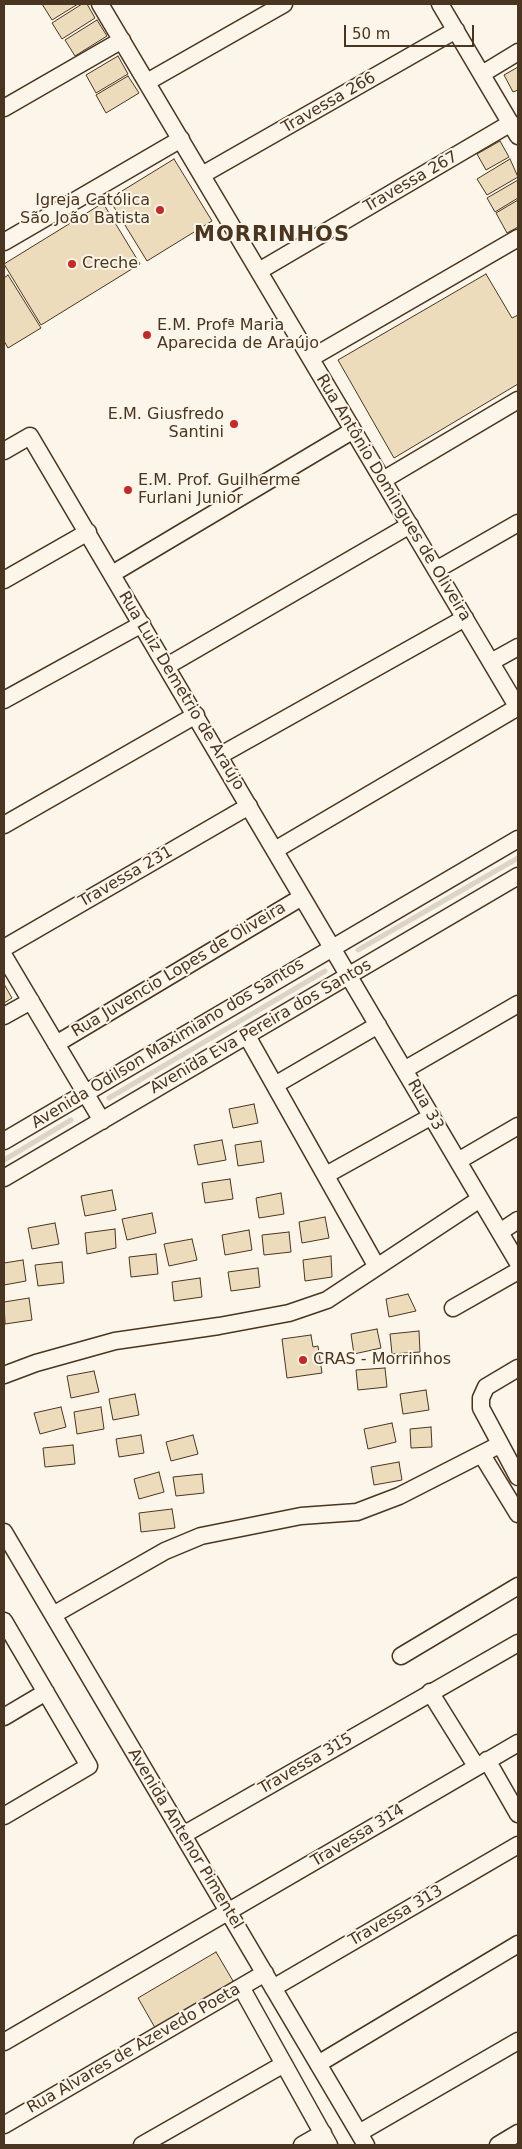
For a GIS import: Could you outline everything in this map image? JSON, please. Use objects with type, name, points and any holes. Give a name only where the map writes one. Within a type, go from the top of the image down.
[{"type":"street","name":"Rua Antônio Domingues de Oliveira","points":[[100,4],[311,358],[352,431],[518,707]]},
{"type":"street","points":[[148,82],[284,4]]},
{"type":"street","points":[[440,4],[514,130]]},
{"type":"street","name":"Travessa 266","points":[[202,175],[456,30]]},
{"type":"street","points":[[4,108],[122,40]]},
{"type":"street","points":[[482,74],[518,52]]},
{"type":"street","name":"Travessa 267","points":[[259,271],[514,130]]},
{"type":"street","points":[[4,242],[181,139]]},
{"type":"street","points":[[311,358],[518,238]]},
{"type":"street","points":[[383,480],[518,400]]},
{"type":"street","points":[[112,574],[352,431]]},
{"type":"street","name":"Rua Luiz Demetrio de Araújo","points":[[4,451],[30,436],[332,947]]},
{"type":"street","points":[[436,570],[518,523]]},
{"type":"street","points":[[166,666],[410,525]]},
{"type":"street","points":[[4,580],[88,532]]},
{"type":"street","points":[[219,756],[465,618]]},
{"type":"street","points":[[4,700],[142,624]]},
{"type":"street","points":[[491,662],[518,647]]},
{"type":"street","points":[[275,850],[518,707]]},
{"type":"street","points":[[4,825],[196,716]]},
{"type":"street","name":"Travessa 231","points":[[4,948],[249,806]]},
{"type":"street","points":[[332,947],[518,839]]},
{"type":"street","name":"Avenida Eva Pereira dos Santos","points":[[4,1178],[518,876]]},
{"type":"street","name":"Rua Juvencio Lopes de Oliveira","points":[[56,1044],[302,897]]},
{"type":"street","name":"Rua 33","points":[[332,947],[518,1263]]},
{"type":"street","name":"Avenida Odilson Maximiano dos Santos","points":[[4,1141],[332,947]]},
{"type":"street","points":[[4,956],[102,1121]]},
{"type":"street","points":[[4,1016],[31,1001]]},
{"type":"street","points":[[404,1070],[518,1004]]},
{"type":"street","points":[[275,1084],[378,1025]]},
{"type":"street","points":[[247,1036],[378,1267]]},
{"type":"street","points":[[326,1175],[432,1116]]},
{"type":"street","points":[[458,1161],[518,1126]]},
{"type":"street","points":[[4,1375],[36,1363],[115,1341],[219,1326],[289,1313],[327,1300],[480,1199]]},
{"type":"street","points":[[500,1232],[518,1220]]},
{"type":"street","points":[[453,1308],[518,1270]]},
{"type":"street","points":[[516,1470],[499,1446],[481,1408],[481,1398],[486,1387],[518,1368]]},
{"type":"street","points":[[53,1615],[165,1552],[201,1536],[301,1516],[357,1512],[399,1496],[499,1446]]},
{"type":"street","points":[[482,1454],[518,1514]]},
{"type":"street","name":"Avenida Antenor Pimentel","points":[[4,1532],[363,2139]]},
{"type":"street","points":[[405,1654],[518,1586]]},
{"type":"street","points":[[4,1621],[89,1766],[4,1816]]},
{"type":"street","name":"Travessa 315","points":[[183,1835],[518,1643]]},
{"type":"street","points":[[4,1717],[46,1692]]},
{"type":"street","points":[[430,1692],[518,1814]]},
{"type":"street","name":"Travessa 314","points":[[4,2042],[229,1913],[481,1763],[518,1743]]},
{"type":"street","name":"Travessa 313","points":[[273,1988],[518,1844]]},
{"type":"street","points":[[318,2064],[518,1944]]},
{"type":"street","name":"Rua Alvares de Azevedo Poeta","points":[[4,2125],[264,1973]]},
{"type":"street","points":[[241,1986],[326,2139],[302,2145]]},
{"type":"street","points":[[363,2139],[518,2041]]},
{"type":"street","points":[[142,2145],[284,2064]]},
{"type":"street","points":[[498,2145],[518,2133]]},
{"type":"building","points":[[42,4],[78,4],[52,20]]},
{"type":"building","points":[[82,4],[87,4],[95,18],[62,39],[52,23]]},
{"type":"building","points":[[97,20],[107,36],[75,56],[65,40]]},
{"type":"building","points":[[118,56],[128,74],[96,93],[86,75]]},
{"type":"building","points":[[518,67],[518,90],[513,92],[504,75]]},
{"type":"building","points":[[128,76],[139,93],[106,113],[96,95]]},
{"type":"building","points":[[500,141],[509,157],[486,170],[477,154]]},
{"type":"building","name":"Igreja Católica São João Batista","points":[[174,159],[212,221],[147,261],[109,199]]},
{"type":"building","points":[[510,159],[518,177],[487,195],[477,179]]},
{"type":"building","points":[[518,180],[518,198],[495,212],[487,198]]},
{"type":"building","points":[[518,200],[518,227],[507,233],[496,213]]},
{"type":"building","name":"Creche","points":[[103,203],[140,264],[41,325],[4,264]]},
{"type":"building","points":[[486,274],[512,318],[518,315],[518,384],[394,458],[338,360]]},
{"type":"building","points":[[8,275],[41,328],[8,348],[4,341],[4,278]]},
{"type":"building","points":[[4,984],[12,998],[4,1003]]},
{"type":"building","points":[[254,1104],[258,1123],[233,1128],[229,1109]]},
{"type":"building","points":[[222,1140],[226,1160],[198,1165],[194,1145]]},
{"type":"building","points":[[261,1141],[264,1162],[238,1166],[235,1145]]},
{"type":"building","points":[[230,1179],[233,1199],[205,1203],[202,1183]]},
{"type":"building","points":[[112,1190],[116,1210],[85,1216],[81,1196]]},
{"type":"building","points":[[281,1193],[284,1214],[259,1218],[256,1198]]},
{"type":"building","points":[[152,1213],[156,1233],[127,1240],[122,1219]]},
{"type":"building","points":[[325,1217],[329,1238],[302,1243],[299,1222]]},
{"type":"building","points":[[55,1223],[59,1244],[32,1249],[28,1228]]},
{"type":"building","points":[[115,1229],[116,1248],[87,1254],[85,1233]]},
{"type":"building","points":[[249,1230],[252,1250],[225,1255],[222,1235]]},
{"type":"building","points":[[289,1232],[291,1252],[264,1255],[262,1235]]},
{"type":"building","points":[[192,1239],[197,1260],[169,1266],[164,1244]]},
{"type":"building","points":[[156,1254],[158,1274],[131,1277],[129,1257]]},
{"type":"building","points":[[331,1256],[332,1277],[305,1281],[303,1260]]},
{"type":"building","points":[[23,1260],[26,1281],[4,1285],[4,1263]]},
{"type":"building","points":[[62,1262],[64,1283],[38,1286],[35,1265]]},
{"type":"building","points":[[258,1268],[260,1287],[231,1291],[228,1272]]},
{"type":"building","points":[[200,1278],[202,1297],[174,1301],[172,1282]]},
{"type":"building","points":[[408,1294],[416,1311],[389,1317],[386,1299]]},
{"type":"building","points":[[29,1298],[32,1320],[5,1324],[4,1302]]},
{"type":"building","points":[[377,1329],[381,1348],[354,1354],[351,1334]]},
{"type":"building","points":[[419,1331],[420,1352],[392,1354],[390,1334]]},
{"type":"building","name":"CRAS - Morrinhos","points":[[311,1335],[313,1347],[318,1346],[322,1373],[287,1378],[282,1339]]},
{"type":"building","points":[[385,1368],[387,1387],[358,1390],[356,1370]]},
{"type":"building","points":[[94,1371],[99,1392],[71,1398],[67,1376]]},
{"type":"building","points":[[426,1390],[429,1410],[403,1414],[400,1394]]},
{"type":"building","points":[[135,1394],[139,1415],[113,1420],[109,1399]]},
{"type":"building","points":[[61,1407],[66,1427],[40,1434],[34,1413]]},
{"type":"building","points":[[101,1407],[104,1429],[77,1434],[74,1412]]},
{"type":"building","points":[[392,1423],[396,1442],[368,1449],[364,1429]]},
{"type":"building","points":[[431,1427],[432,1447],[411,1448],[410,1429]]},
{"type":"building","points":[[141,1435],[144,1453],[119,1457],[116,1439]]},
{"type":"building","points":[[193,1435],[198,1454],[171,1461],[166,1442]]},
{"type":"building","points":[[73,1445],[75,1464],[45,1467],[43,1448]]},
{"type":"building","points":[[399,1462],[402,1480],[374,1485],[371,1467]]},
{"type":"building","points":[[159,1472],[164,1492],[139,1499],[134,1479]]},
{"type":"building","points":[[202,1474],[204,1493],[176,1496],[173,1477]]},
{"type":"building","points":[[172,1509],[175,1528],[141,1532],[139,1513]]},
{"type":"building","points":[[216,1952],[236,1986],[158,2033],[138,1998]]},
{"type":"waterway","points":[[358,950],[518,858]]},
{"type":"waterway","points":[[109,1098],[325,971]]},
{"type":"waterway","points":[[4,1160],[71,1120]]},
{"type":"place","name":"Igreja Católica São João Batista","points":[[160,210]]},
{"type":"place","name":"Creche","points":[[72,264]]},
{"type":"place","name":"E.M. Profª Maria Aparecida de Araújo","points":[[147,335]]},
{"type":"place","name":"E.M. Giusfredo Santini","points":[[234,424]]},
{"type":"place","name":"E.M. Prof. Guilherme Furlani Junior","points":[[128,490]]},
{"type":"place","name":"CRAS - Morrinhos","points":[[303,1360]]},
{"type":"district","name":"MORRINHOS","points":[[272,236]]}]
